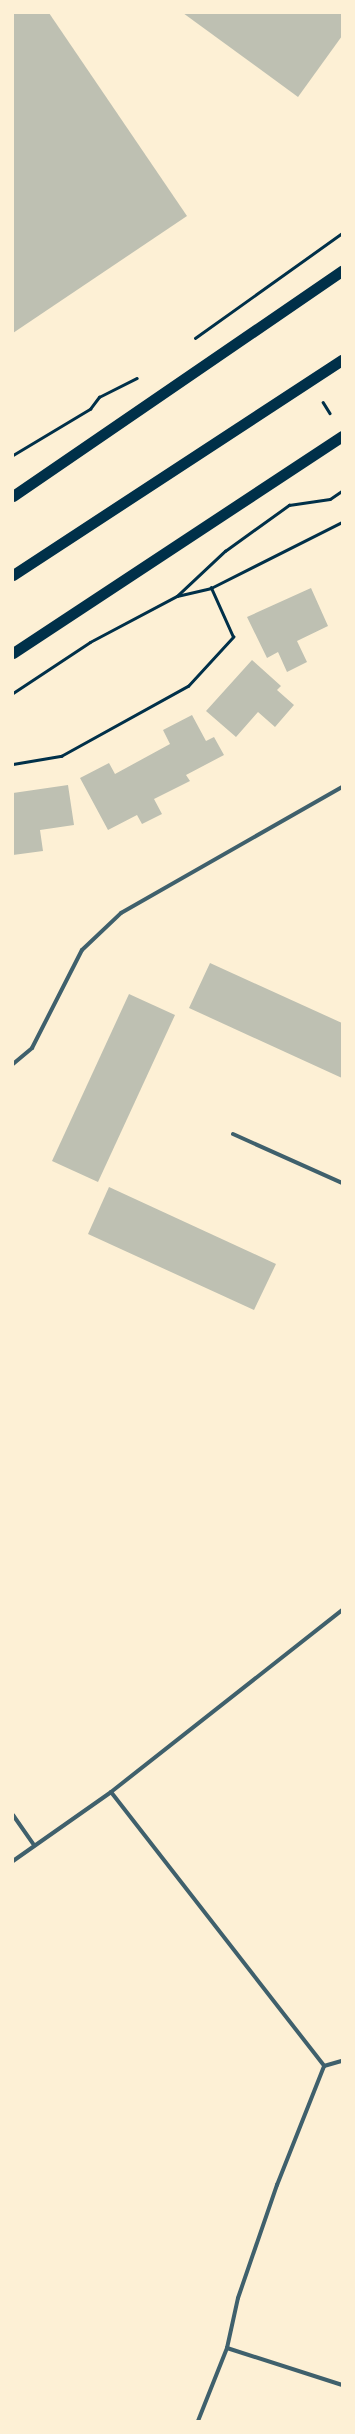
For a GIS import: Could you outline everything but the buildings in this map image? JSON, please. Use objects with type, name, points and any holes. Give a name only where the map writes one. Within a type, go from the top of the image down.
[{"type":"highway","points":[[13,496],[342,271]]},
{"type":"highway","points":[[13,575],[342,360]]},
{"type":"highway","points":[[13,653],[342,436]]},
{"type":"street","points":[[13,1064],[32,1048],[82,950],[121,913],[342,787]]},
{"type":"street","points":[[233,1134],[342,1183]]},
{"type":"street","points":[[13,1861],[111,1792],[342,1610]]},
{"type":"street","points":[[111,1792],[324,2066]]},
{"type":"street","points":[[13,1815],[34,1846]]},
{"type":"street","points":[[324,2066],[342,2062]]},
{"type":"street","points":[[198,2421],[227,2348],[238,2298],[269,2208],[324,2066]]},
{"type":"street","points":[[227,2348],[342,2385]]},
{"type":"path","points":[[190,342],[342,233]]},
{"type":"path","points":[[13,455],[90,409],[99,398],[144,374]]},
{"type":"path","points":[[177,596],[225,551],[289,505],[330,499],[342,491]]},
{"type":"path","points":[[13,694],[90,642],[177,596],[211,588],[342,522]]},
{"type":"path","points":[[13,764],[60,756],[188,686],[232,637],[211,588]]}]
